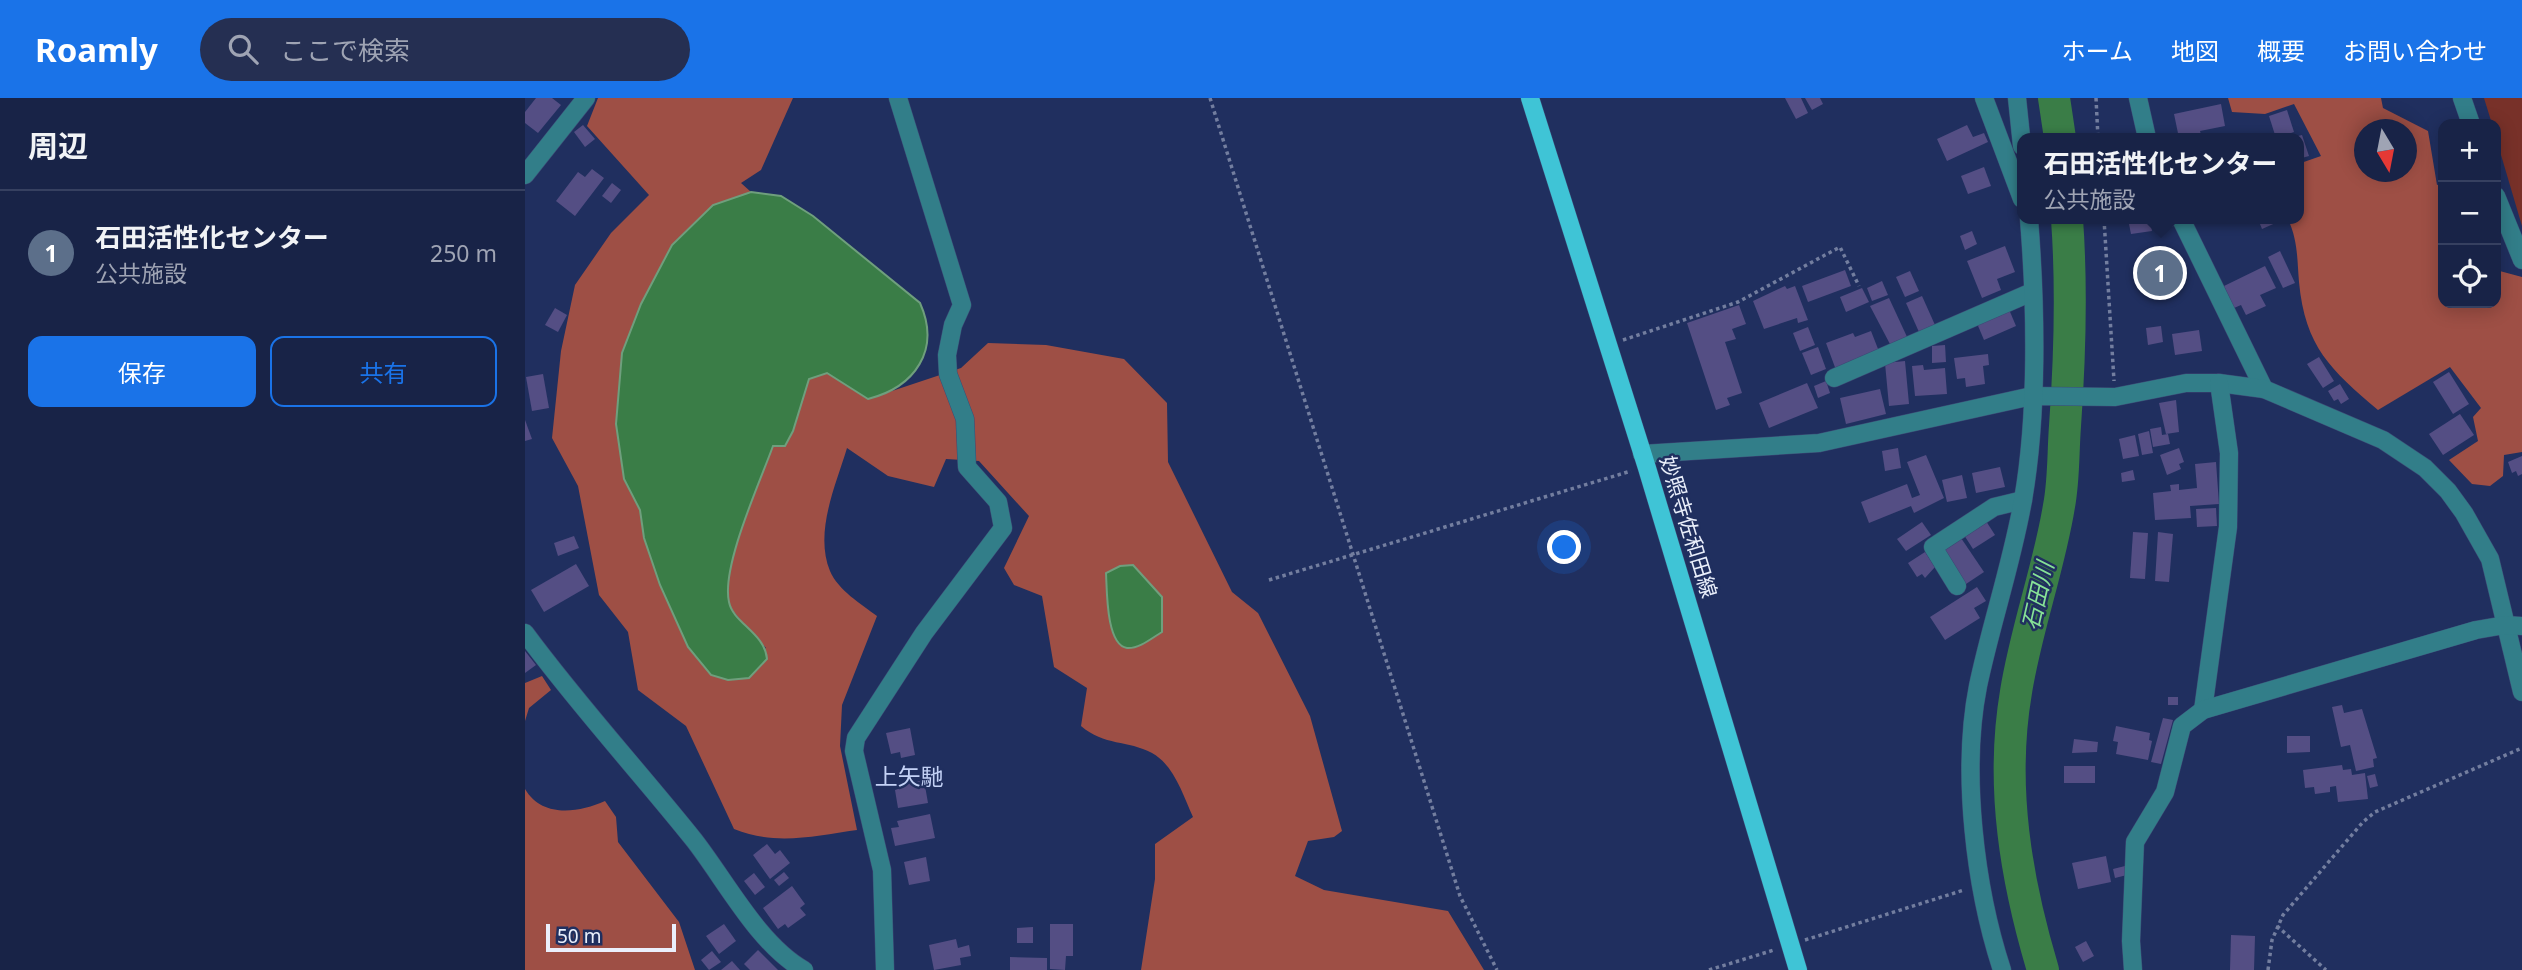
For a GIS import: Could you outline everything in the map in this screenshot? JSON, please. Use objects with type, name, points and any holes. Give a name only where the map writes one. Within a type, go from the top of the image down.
[{"type":"main road","name":"妙照寺佐和田線","points":[[1530,98],[1645,461],[1798,970]]},
{"type":"street","points":[[525,175],[586,98]]},
{"type":"street","points":[[885,970],[882,870],[854,751],[856,738],[924,633],[1003,528],[998,502],[967,467],[965,419],[948,374],[947,355],[953,325],[962,306],[898,98]]},
{"type":"street","points":[[1984,98],[2017,186]]},
{"type":"street","points":[[2017,98],[2021,133]]},
{"type":"street","points":[[2138,98],[2146,133]]},
{"type":"street","points":[[2462,98],[2469,119]]},
{"type":"street","points":[[2501,208],[2522,260]]},
{"type":"street","points":[[2002,970],[1987,925],[1980,886],[1971,771],[1977,690],[2023,500],[2037,396],[2028,224]]},
{"type":"street","points":[[2183,224],[2264,390]]},
{"type":"street","points":[[1834,378],[2032,292]]},
{"type":"street","points":[[1645,461],[1819,443],[2037,396],[2111,397],[2186,383],[2219,383],[2264,390],[2383,440],[2425,468],[2464,513],[2490,559],[2514,625],[2522,692]]},
{"type":"street","points":[[2203,710],[2228,527],[2229,453],[2219,383]]},
{"type":"street","points":[[1957,586],[1933,547],[1994,507],[2023,500]]},
{"type":"street","points":[[2133,970],[2131,941],[2134,842],[2165,792],[2182,726],[2203,710],[2476,630],[2514,625]]},
{"type":"street","points":[[525,633],[567,690],[694,840],[770,943],[804,970]]},
{"type":"path","points":[[1210,98],[1460,896],[1497,970]]},
{"type":"path","points":[[2096,98],[2098,133]]},
{"type":"path","points":[[2104,224],[2111,397]]},
{"type":"path","points":[[1608,345],[1738,302],[1840,247],[1859,286]]},
{"type":"path","points":[[1269,580],[1616,474],[1645,461]]},
{"type":"path","points":[[2268,970],[2277,926],[2363,822],[2375,812],[2522,747]]},
{"type":"path","points":[[1709,970],[1980,886]]},
{"type":"path","points":[[2277,926],[2326,970]]},
{"type":"shaded area","points":[[598,98],[793,98],[761,170],[741,183],[751,192],[713,205],[672,245],[641,304],[622,353],[624,479],[640,510],[644,538],[660,585],[688,647],[711,675],[766,648],[731,607],[728,586],[743,524],[773,446],[785,446],[793,431],[809,378],[827,373],[868,399],[961,368],[988,343],[1046,345],[1124,359],[1167,403],[1168,462],[1232,592],[1258,613],[1310,716],[1342,831],[1334,837],[1308,841],[1295,876],[1324,890],[1448,911],[1484,970],[1141,970],[1155,879],[1155,844],[1193,817],[1177,781],[1160,758],[1143,749],[1098,737],[1081,726],[1087,688],[1054,667],[1042,596],[1014,585],[1004,568],[1029,516],[979,461],[946,459],[934,487],[888,476],[847,448],[828,509],[824,541],[826,556],[830,571],[838,584],[877,616],[842,705],[840,746],[857,830],[810,837],[780,838],[734,829],[686,726],[638,690],[628,632],[599,595],[578,486],[552,438],[561,351],[575,285],[611,233],[649,195],[587,126]],"holes":[[[1133,565],[1148,582],[1161,632],[1139,645],[1126,648]]]},
{"type":"shaded area","points":[[2228,98],[2381,98],[2383,108],[2405,119],[2354,119],[2354,182],[2417,182],[2417,125],[2428,131],[2438,185],[2438,308],[2501,308],[2501,271],[2522,277],[2522,452],[2504,455],[2503,476],[2490,486],[2472,484],[2449,460],[2478,441],[2473,417],[2481,408],[2450,367],[2378,410],[2334,369],[2314,341],[2302,305],[2295,242],[2290,224],[2304,224],[2304,162],[2321,156],[2294,104],[2265,114],[2232,112]]},
{"type":"shaded area","points":[[2484,98],[2522,98],[2522,226],[2501,155],[2501,119],[2490,119]]},
{"type":"shaded area","points":[[751,192],[781,196],[813,216],[920,303],[926,320],[927,336],[925,351],[911,376],[885,393],[868,399],[827,373],[809,379],[793,431],[785,446],[773,446],[743,524],[728,587],[732,609],[761,642],[767,659],[749,678],[728,680],[711,675],[688,647],[660,585],[644,538],[640,510],[624,479],[616,424],[622,353],[641,304],[672,245],[713,205]]},
{"type":"shaded area","points":[[1133,565],[1162,597],[1162,632],[1141,645],[1127,648],[1120,645],[1111,627],[1106,573],[1120,566]]},
{"type":"shaded area","points":[[542,676],[551,690],[529,708],[525,721],[525,683]]},
{"type":"shaded area","points":[[525,789],[541,805],[551,809],[572,810],[605,801],[616,817],[618,842],[679,922],[695,970],[525,970]]},
{"type":"building","points":[[536,98],[552,98],[561,105],[538,133],[525,123],[525,112]]},
{"type":"building","points":[[1785,98],[1801,98],[1808,113],[1796,119]]},
{"type":"building","points":[[1805,98],[1820,98],[1823,104],[1812,110]]},
{"type":"building","points":[[2221,104],[2225,126],[2201,133],[2178,133],[2174,114]]},
{"type":"building","points":[[2287,110],[2294,132],[2274,133],[2269,116]]},
{"type":"building","points":[[583,125],[595,139],[585,147],[574,132]]},
{"type":"building","points":[[1967,125],[1973,137],[1984,133],[1988,142],[1947,161],[1937,139]]},
{"type":"building","points":[[2304,141],[2309,156],[2304,157]]},
{"type":"building","points":[[1984,167],[1991,186],[1968,194],[1961,176]]},
{"type":"building","points":[[592,169],[604,178],[575,216],[556,201],[578,172],[585,177]]},
{"type":"building","points":[[612,183],[621,190],[611,203],[602,196]]},
{"type":"building","points":[[2129,224],[2151,224],[2152,231],[2131,234]]},
{"type":"building","points":[[2156,224],[2173,224],[2174,226],[2158,230]]},
{"type":"building","points":[[2260,224],[2273,224],[2262,229]]},
{"type":"building","points":[[1972,231],[1977,244],[1965,250],[1960,236]]},
{"type":"building","points":[[2005,246],[2015,272],[1997,279],[2001,290],[1982,298],[1967,261]]},
{"type":"building","points":[[2280,251],[2295,283],[2283,288],[2268,257]]},
{"type":"building","points":[[2173,257],[2177,283],[2147,288],[2143,262]]},
{"type":"building","points":[[2265,266],[2276,288],[2260,295],[2266,306],[2246,315],[2241,305],[2234,308],[2224,286]]},
{"type":"building","points":[[1845,270],[1851,286],[1808,302],[1802,286]]},
{"type":"building","points":[[1910,271],[1919,291],[1905,297],[1896,277]]},
{"type":"building","points":[[1882,281],[1888,295],[1872,301],[1867,288]]},
{"type":"building","points":[[1785,286],[1787,289],[1795,286],[1808,320],[1798,323],[1797,318],[1764,329],[1753,301]]},
{"type":"building","points":[[1862,288],[1869,302],[1846,312],[1840,297]]},
{"type":"building","points":[[1922,296],[1935,325],[1919,332],[1906,303]]},
{"type":"building","points":[[1889,298],[1908,339],[1891,346],[1870,306]]},
{"type":"building","points":[[1739,305],[1746,324],[1732,329],[1736,339],[1725,342],[1742,393],[1727,398],[1730,405],[1716,410],[1687,323]]},
{"type":"building","points":[[2008,307],[2016,326],[1984,340],[1976,321]]},
{"type":"building","points":[[555,308],[567,315],[558,332],[545,325]]},
{"type":"building","points":[[2161,326],[2163,342],[2148,345],[2146,328]]},
{"type":"building","points":[[1808,327],[1815,345],[1800,351],[1793,333]]},
{"type":"building","points":[[2199,330],[2202,351],[2175,355],[2172,334]]},
{"type":"building","points":[[1871,331],[1880,354],[1836,370],[1826,343],[1853,333],[1855,337]]},
{"type":"building","points":[[1945,345],[1946,362],[1932,363],[1932,346]]},
{"type":"building","points":[[1818,347],[1826,369],[1811,375],[1802,353]]},
{"type":"building","points":[[1988,354],[1989,365],[1983,366],[1985,384],[1966,387],[1965,378],[1957,379],[1954,358]]},
{"type":"building","points":[[2319,357],[2334,381],[2323,388],[2307,364]]},
{"type":"building","points":[[1905,361],[1909,404],[1889,406],[1885,363]]},
{"type":"building","points":[[1923,365],[1924,370],[1945,368],[1947,394],[1915,396],[1912,366]]},
{"type":"building","points":[[2449,372],[2469,404],[2453,414],[2433,382]]},
{"type":"building","points":[[543,374],[549,408],[532,411],[526,377]]},
{"type":"building","points":[[1826,381],[1830,393],[1818,398],[1814,386]]},
{"type":"building","points":[[1807,383],[1818,408],[1769,428],[1759,403]]},
{"type":"building","points":[[2340,384],[2349,399],[2341,404],[2338,399],[2334,401],[2328,391]]},
{"type":"building","points":[[1880,389],[1886,414],[1846,424],[1840,398]]},
{"type":"building","points":[[2176,400],[2179,432],[2166,434],[2159,403]]},
{"type":"building","points":[[2460,414],[2474,435],[2443,455],[2429,434]]},
{"type":"building","points":[[525,420],[532,439],[525,441]]},
{"type":"building","points":[[2161,427],[2162,435],[2168,434],[2170,444],[2153,447],[2150,429]]},
{"type":"building","points":[[2149,431],[2153,453],[2142,455],[2138,434]]},
{"type":"building","points":[[2135,435],[2139,456],[2123,459],[2119,439]]},
{"type":"building","points":[[1898,448],[1901,468],[1885,471],[1882,451]]},
{"type":"building","points":[[2179,448],[2184,462],[2179,464],[2181,469],[2167,475],[2160,455]]},
{"type":"building","points":[[1926,455],[1944,498],[1914,513],[1911,506],[1869,523],[1861,502],[1907,484],[1912,498],[1920,495],[1907,462]]},
{"type":"building","points":[[2522,456],[2522,474],[2518,476],[2516,471],[2512,473],[2508,462]]},
{"type":"building","points":[[2216,462],[2219,504],[2190,506],[2191,518],[2155,520],[2153,493],[2171,491],[2170,485],[2179,484],[2179,490],[2197,488],[2195,464]]},
{"type":"building","points":[[2000,467],[2005,487],[1976,493],[1972,473]]},
{"type":"building","points":[[2133,470],[2135,480],[2122,482],[2121,473]]},
{"type":"building","points":[[1962,475],[1967,498],[1947,502],[1942,480]]},
{"type":"building","points":[[2216,508],[2217,526],[2197,527],[2196,509]]},
{"type":"building","points":[[1986,521],[1995,535],[1973,549],[1964,535]]},
{"type":"building","points":[[1922,522],[1931,535],[1906,551],[1897,539]]},
{"type":"building","points":[[2133,532],[2148,533],[2145,579],[2130,578]]},
{"type":"building","points":[[2158,532],[2173,534],[2169,582],[2155,581]]},
{"type":"building","points":[[574,536],[579,548],[558,556],[554,543]]},
{"type":"building","points":[[1961,538],[1984,572],[1966,584],[1943,550]]},
{"type":"building","points":[[1925,552],[1935,567],[1925,578],[1922,574],[1917,577],[1908,563]]},
{"type":"building","points":[[576,564],[589,586],[544,612],[531,590]]},
{"type":"building","points":[[1977,587],[1986,601],[1974,608],[1980,618],[1945,640],[1930,617]]},
{"type":"building","points":[[525,651],[536,665],[525,673]]},
{"type":"building","points":[[2168,697],[2178,697],[2178,705],[2168,705]]},
{"type":"building","points":[[2342,705],[2344,713],[2362,709],[2377,758],[2373,759],[2374,767],[2356,771],[2350,745],[2341,747],[2332,707]]},
{"type":"building","points":[[2163,718],[2173,720],[2161,764],[2151,762]]},
{"type":"building","points":[[2116,726],[2150,733],[2149,740],[2152,741],[2148,760],[2116,754],[2118,742],[2113,741]]},
{"type":"building","points":[[910,728],[915,755],[901,758],[900,752],[891,754],[886,733]]},
{"type":"building","points":[[2287,736],[2310,736],[2310,752],[2287,753]]},
{"type":"building","points":[[2074,739],[2098,742],[2097,752],[2072,753]]},
{"type":"building","points":[[2342,765],[2343,770],[2351,769],[2352,775],[2365,773],[2368,799],[2338,802],[2336,786],[2330,787],[2330,792],[2315,794],[2314,787],[2305,788],[2303,770]]},
{"type":"building","points":[[2064,766],[2095,766],[2095,783],[2064,783]]},
{"type":"building","points":[[2375,774],[2378,786],[2370,788],[2367,776]]},
{"type":"building","points":[[924,780],[928,803],[898,808],[895,790],[901,788],[901,785]]},
{"type":"building","points":[[930,814],[935,838],[895,846],[891,828],[899,827],[897,821]]},
{"type":"building","points":[[767,844],[775,854],[780,850],[790,863],[770,879],[753,855]]},
{"type":"building","points":[[2106,856],[2111,882],[2078,889],[2072,863]]},
{"type":"building","points":[[926,857],[930,881],[909,885],[904,862]]},
{"type":"building","points":[[2125,866],[2127,875],[2115,878],[2113,869]]},
{"type":"building","points":[[784,872],[789,878],[779,886],[774,880]]},
{"type":"building","points":[[754,873],[765,887],[755,895],[744,881]]},
{"type":"building","points":[[792,886],[805,904],[800,908],[806,915],[788,928],[785,924],[778,929],[763,908]]},
{"type":"building","points":[[724,924],[736,941],[719,954],[706,936]]},
{"type":"building","points":[[1050,924],[1073,924],[1073,956],[1066,956],[1065,970],[1050,969]]},
{"type":"building","points":[[1033,927],[1033,943],[1017,943],[1017,928]]},
{"type":"building","points":[[2231,935],[2255,936],[2254,970],[2230,970]]},
{"type":"building","points":[[956,939],[958,948],[969,945],[971,956],[960,958],[961,965],[934,970],[929,945]]},
{"type":"building","points":[[2086,941],[2094,956],[2083,962],[2075,947]]},
{"type":"building","points":[[758,950],[778,970],[750,970],[744,964]]},
{"type":"building","points":[[712,951],[721,962],[709,970],[701,960]]},
{"type":"building","points":[[1010,957],[1047,958],[1047,970],[1010,970]]},
{"type":"building","points":[[732,961],[740,970],[721,970]]},
{"type":"waterway","name":"石田川","points":[[2054,98],[2059,133]]},
{"type":"waterway","name":"石田川","points":[[2043,970],[2025,902],[2013,832],[2010,798],[2011,727],[2020,668],[2055,529],[2062,486],[2070,322],[2067,224]]},
{"type":"place","name":"石田活性化センター","points":[[2160,273]]},
{"type":"district","name":"上矢馳","points":[[909,777]]}]
